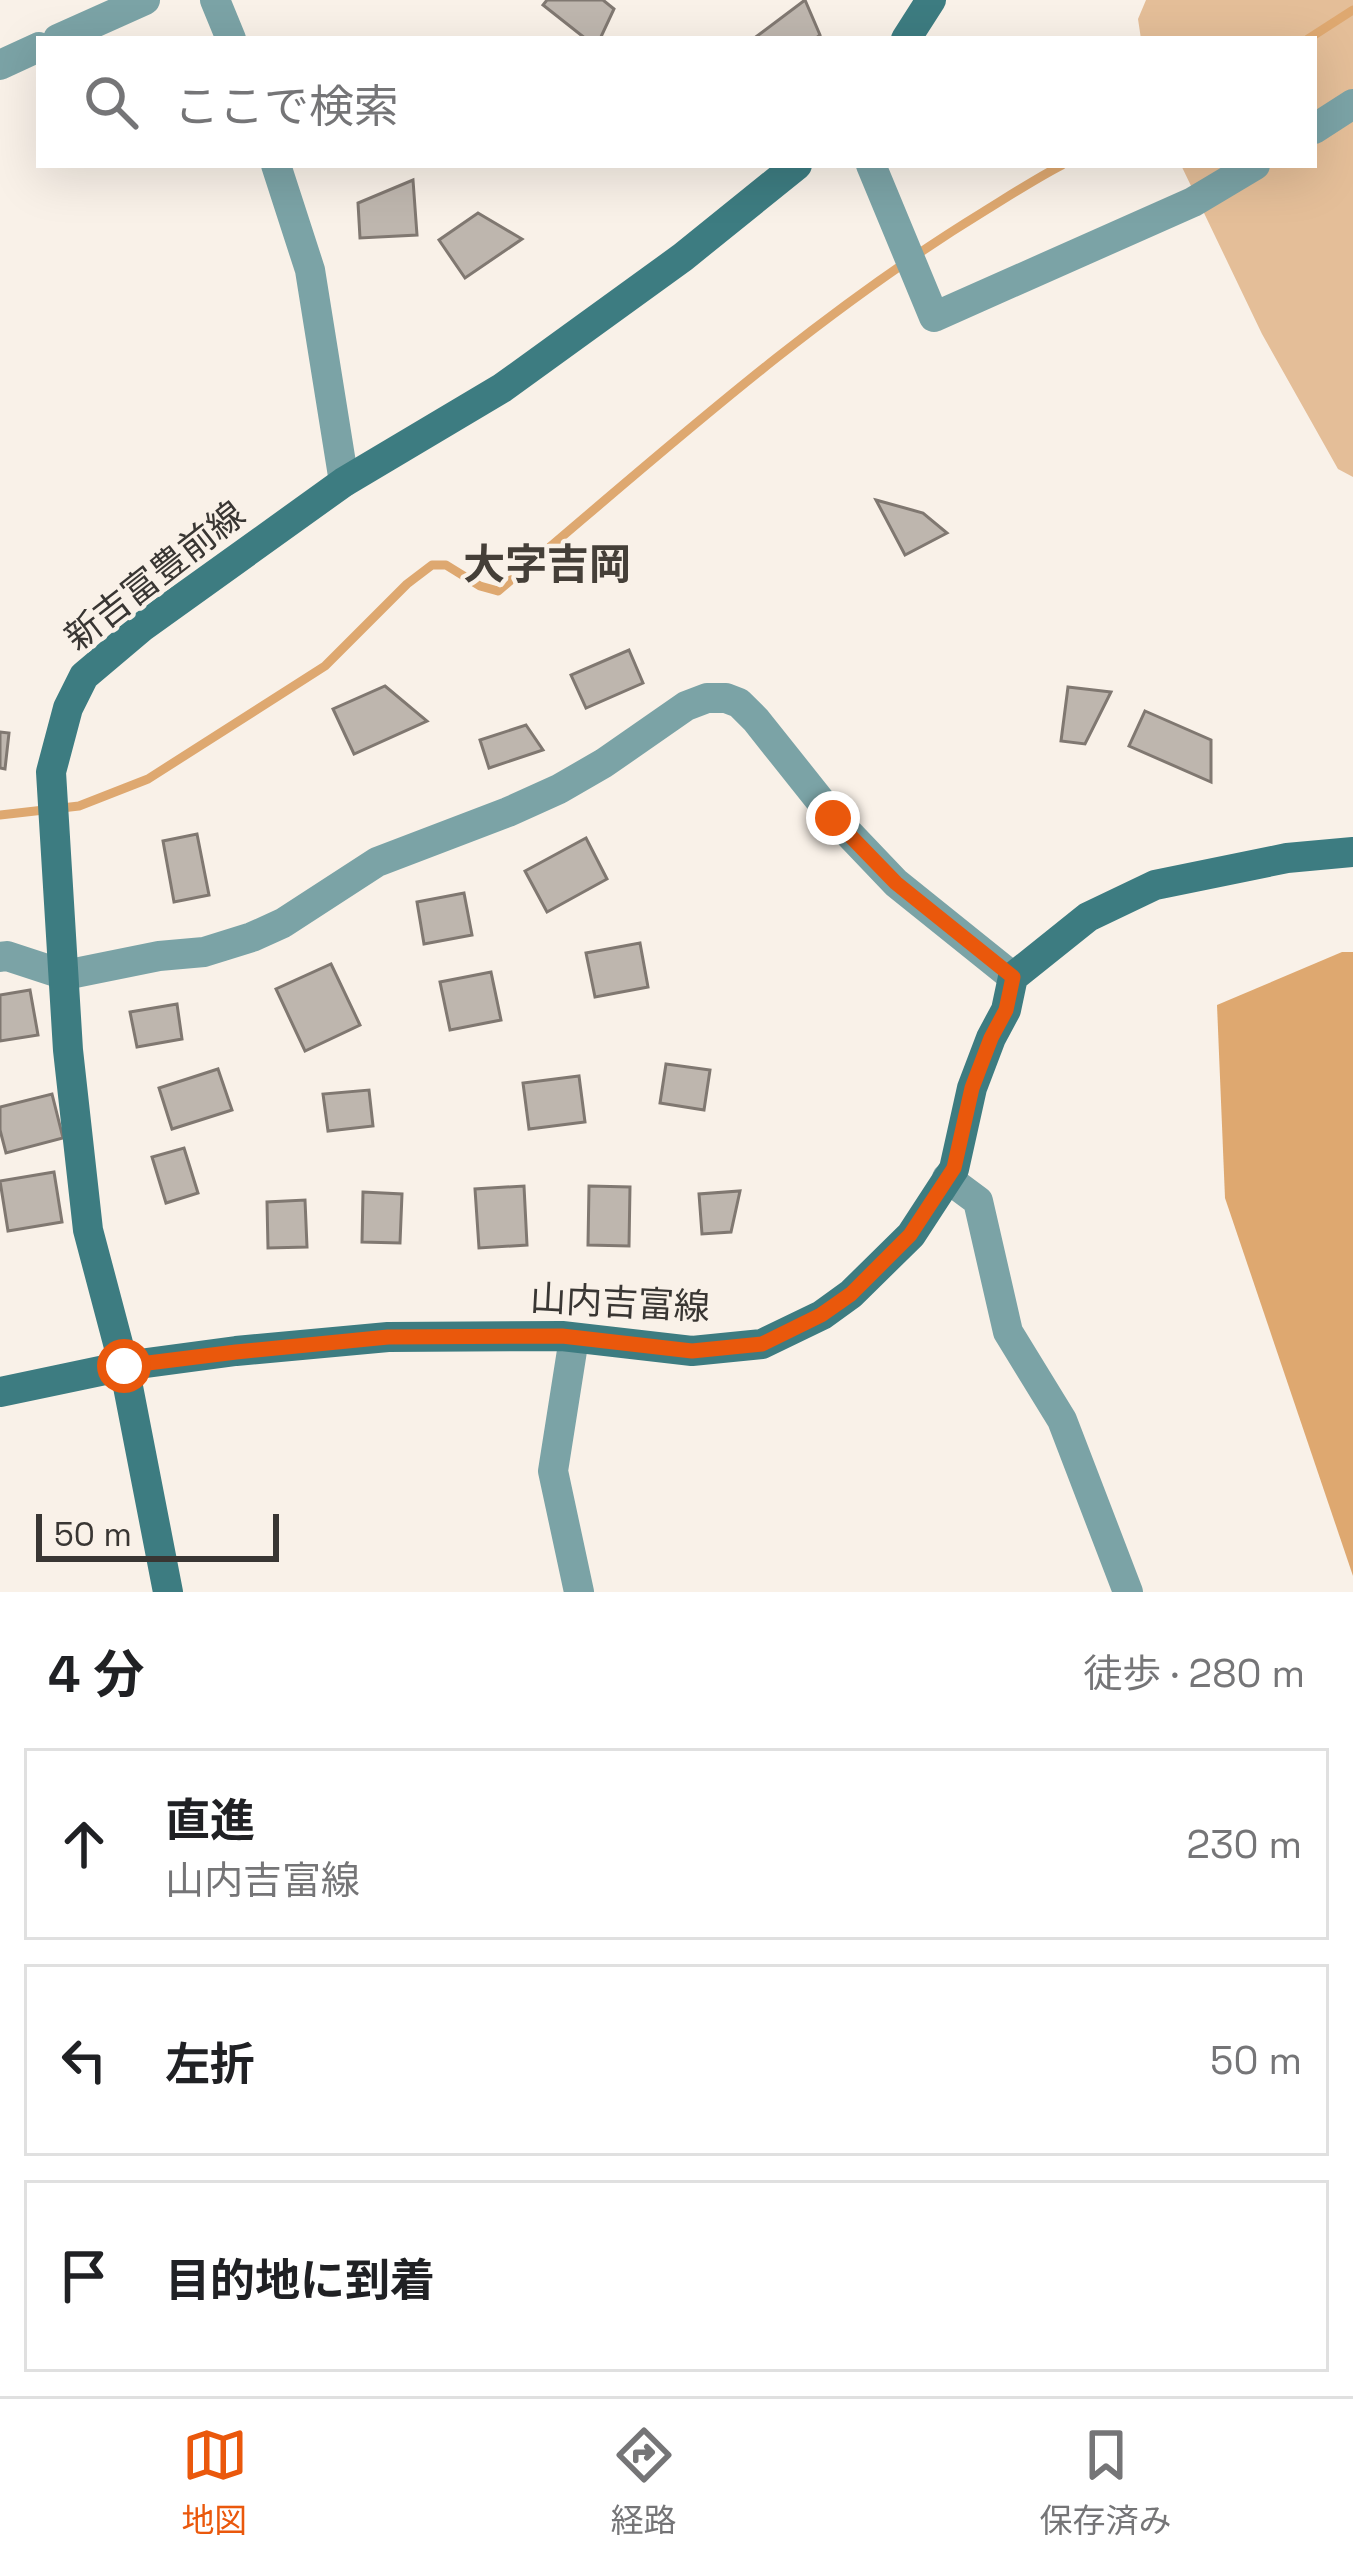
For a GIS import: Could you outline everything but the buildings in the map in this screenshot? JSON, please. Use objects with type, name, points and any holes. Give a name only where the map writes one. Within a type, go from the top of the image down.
[{"type":"main road","points":[[908,36],[931,0]]},
{"type":"main road","name":"新吉富豊前線","points":[[168,1592],[124,1366],[88,1230],[68,1050],[51,772],[68,708],[84,676],[142,627],[344,482],[502,388],[683,257],[793,168]]},
{"type":"main road","points":[[1013,977],[1088,917],[1155,885],[1287,857],[1353,851]]},
{"type":"main road","name":"山内吉富線","points":[[0,1392],[124,1366],[388,1337],[574,1338],[692,1351],[762,1344],[821,1315],[851,1294],[910,1235],[954,1168],[972,1088],[1006,1010],[1013,977]]},
{"type":"street","points":[[65,36],[145,0]]},
{"type":"street","points":[[215,0],[230,36]]},
{"type":"street","points":[[0,65],[36,48]]},
{"type":"street","points":[[1317,127],[1353,104]]},
{"type":"street","points":[[278,168],[310,270],[344,482]]},
{"type":"street","points":[[872,168],[934,316],[1193,202],[1250,168]]},
{"type":"street","points":[[0,957],[65,975],[204,952],[252,937],[376,862],[559,789],[686,706],[707,698],[726,698],[739,703],[756,720],[833,818],[896,883],[1013,977]]},
{"type":"street","points":[[947,1178],[978,1201],[1008,1332],[1062,1420],[1128,1592]]},
{"type":"street","points":[[574,1338],[553,1471],[579,1592]]},
{"type":"shaded area","points":[[1146,0],[1353,0],[1353,477],[1338,469],[1262,334],[1182,168],[1317,168],[1317,36],[1141,36],[1138,19]]},
{"type":"shaded area","points":[[1342,952],[1353,952],[1353,1576],[1225,1198],[1217,1005]]},
{"type":"waterway","points":[[1313,36],[1353,10]]},
{"type":"waterway","points":[[0,815],[79,806],[148,779],[325,666],[432,565],[446,565],[498,591],[794,344],[918,254],[1057,168]]},
{"type":"district","name":"大字吉岡","points":[[547,564]]},
{"type":"route","points":[[124,1366],[388,1337],[562,1336],[692,1351],[762,1344],[821,1315],[851,1294],[910,1235],[954,1168],[972,1088],[1006,1010],[1013,977],[896,883],[833,818]]}]
